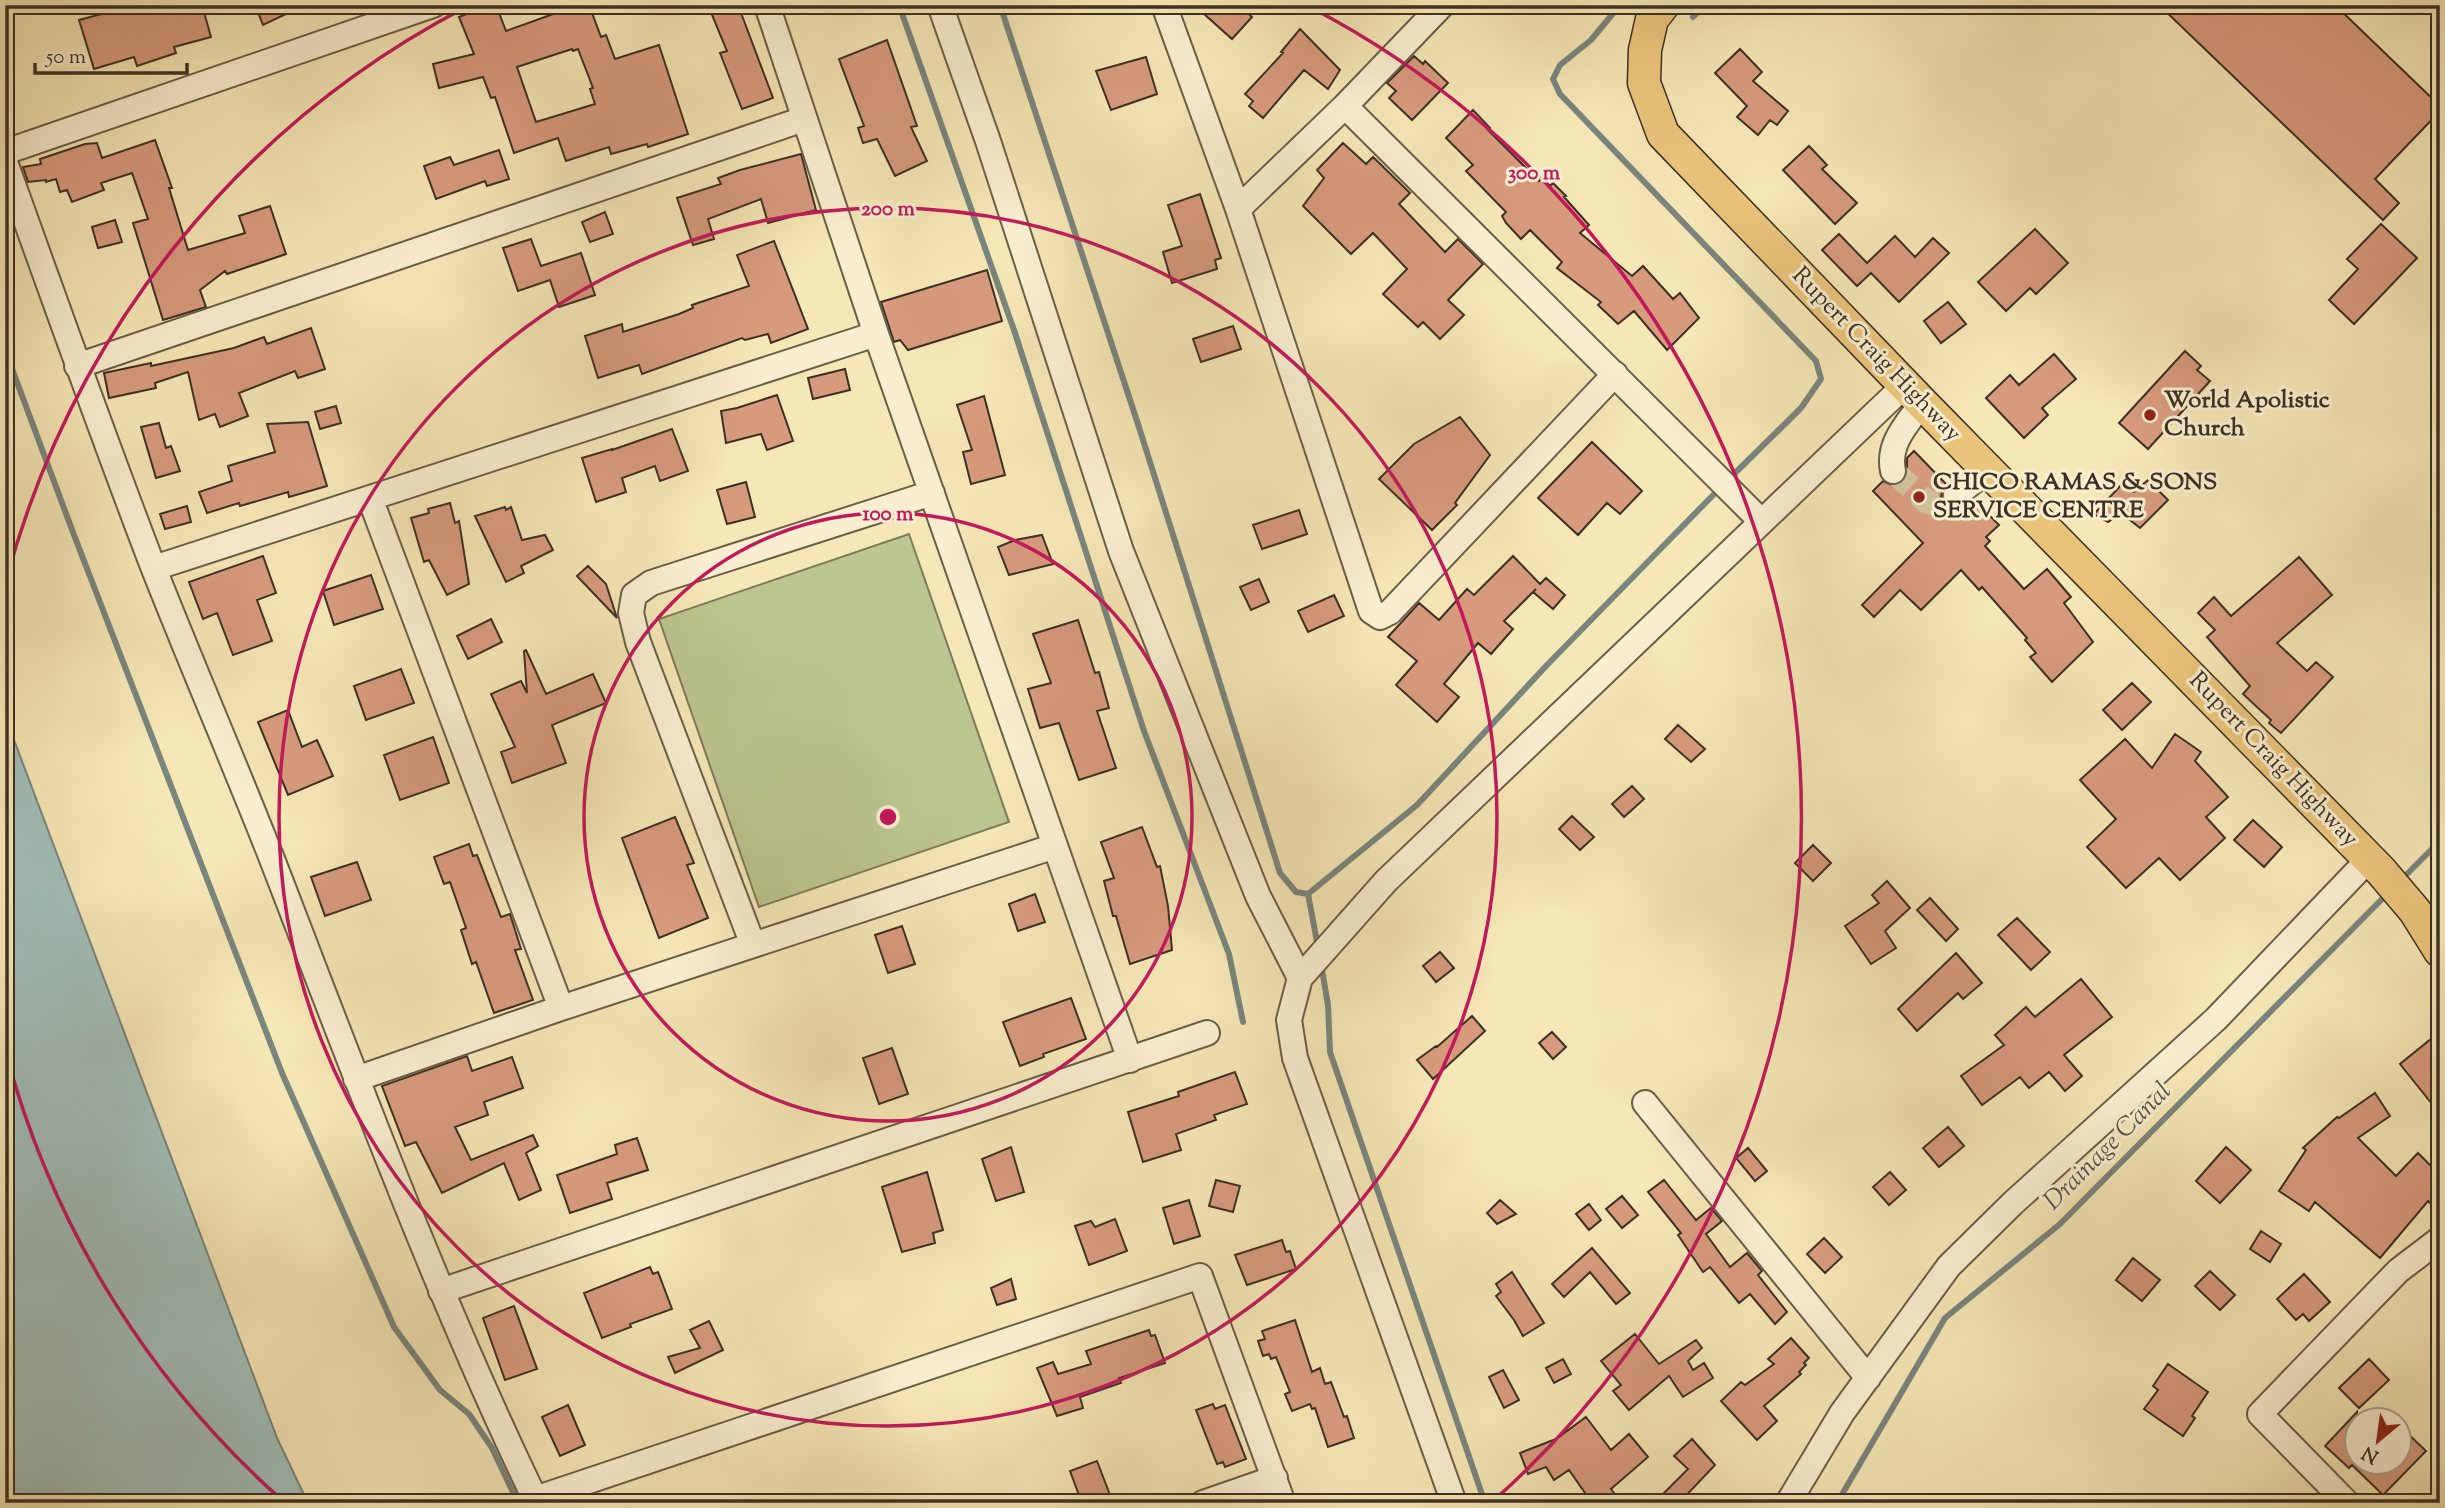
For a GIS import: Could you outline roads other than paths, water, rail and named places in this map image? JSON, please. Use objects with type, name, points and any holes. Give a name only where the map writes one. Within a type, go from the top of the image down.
[{"type":"main road","name":"Rupert Craig Highway","points":[[1663,5],[1652,19],[1645,50],[1644,83],[1663,134],[1913,394],[2375,865],[2415,911],[2440,951]]},
{"type":"street","points":[[5,152],[433,5]]},
{"type":"street","points":[[767,5],[876,334],[1130,1060]]},
{"type":"street","points":[[940,5],[988,141],[1121,551],[1258,896],[1300,978]]},
{"type":"street","points":[[1164,5],[1238,209],[1371,611],[1380,617],[1390,612],[1615,374]]},
{"type":"street","points":[[1238,209],[1345,106],[1442,5]]},
{"type":"street","points":[[1345,106],[1761,521]]},
{"type":"street","points":[[78,366],[804,119]]},
{"type":"street","points":[[5,162],[154,568],[209,699],[356,1079],[441,1291],[536,1501],[1200,1276],[1283,1503]]},
{"type":"street","points":[[154,568],[876,334]]},
{"type":"street","points":[[1454,1503],[1295,1058],[1289,1020],[1300,978],[1386,881],[1761,521],[1913,394]]},
{"type":"street","points":[[1894,471],[1890,457],[1913,394]]},
{"type":"street","points":[[1956,495],[1988,470]]},
{"type":"street","points":[[753,945],[638,642],[631,613],[634,595],[651,583],[932,493]]},
{"type":"street","points":[[370,498],[561,1008]]},
{"type":"street","points":[[356,1079],[561,1008],[1055,846]]},
{"type":"street","points":[[1788,1503],[1842,1413],[1949,1266],[2013,1203],[2217,1019],[2375,865]]},
{"type":"street","points":[[441,1291],[1207,1033]]},
{"type":"street","points":[[1645,1103],[1868,1377]]},
{"type":"street","points":[[2347,1503],[2260,1414],[2398,1271],[2440,1239]]},
{"type":"street","points":[[1203,1503],[1275,1478]]},
{"type":"water","points":[[5,716],[277,1438],[308,1503],[5,1503]]},
{"type":"waterway","points":[[899,5],[1014,330],[1144,731],[1229,954],[1243,1022]]},
{"type":"waterway","points":[[1000,5],[1137,421],[1280,873],[1296,892],[1308,894],[1417,805],[1547,665],[1720,488]]},
{"type":"waterway","points":[[1620,5],[1591,40],[1560,65],[1553,79],[1560,94],[1816,361],[1821,379],[1801,408],[1728,480]]},
{"type":"waterway","points":[[1693,17],[1705,5]]},
{"type":"waterway","points":[[5,350],[282,1073],[394,1327],[440,1390],[469,1414],[492,1448],[518,1503]]},
{"type":"waterway","name":"Drainage Canal","points":[[2400,881],[2440,841]]},
{"type":"waterway","points":[[1308,894],[1318,947]]},
{"type":"waterway","name":"Drainage Canal","points":[[1837,1503],[1945,1318],[2060,1224],[2387,894]]},
{"type":"waterway","points":[[1321,964],[1328,1005],[1330,1052],[1485,1503]]},
{"type":"tunnel","points":[[1893,471],[1927,502],[1938,503],[1956,495]]},
{"type":"place","name":"World Apolistic Church","points":[[2150,415]]},
{"type":"place","name":"CHICO RAMAS & SONS SERVICE CENTRE","points":[[1919,497]]}]
